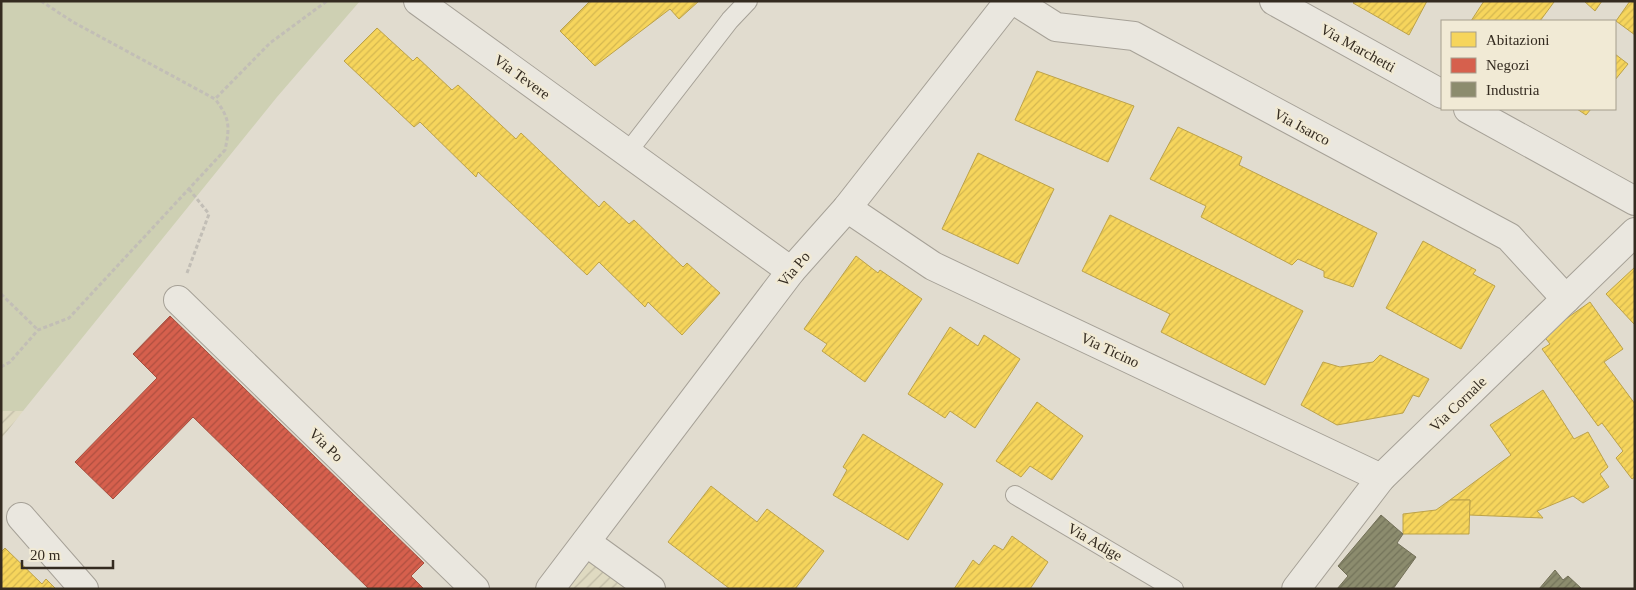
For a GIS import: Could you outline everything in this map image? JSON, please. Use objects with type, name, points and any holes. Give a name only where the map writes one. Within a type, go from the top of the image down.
[{"type":"street","name":"Via Tevere","points":[[418,1],[791,271]]},
{"type":"street","name":"Via Po","points":[[550,589],[791,271],[847,208],[1009,1]]},
{"type":"street","name":"Via Isarco","points":[[1015,1],[1056,27],[1134,36],[1509,237],[1566,299]]},
{"type":"street","name":"Via Marchetti","points":[[1274,1],[1441,93]]},
{"type":"street","points":[[1470,110],[1635,201]]},
{"type":"street","name":"Via Ticino","points":[[847,208],[933,266],[1381,478]]},
{"type":"street","name":"Via Cornale","points":[[1296,589],[1381,478],[1635,232]]},
{"type":"street","name":"Via Po","points":[[178,300],[475,589]]},
{"type":"street","points":[[21,517],[84,589]]},
{"type":"street","points":[[586,542],[651,589]]},
{"type":"lane","points":[[627,153],[730,20],[748,1]]},
{"type":"lane","name":"Via Adige","points":[[1015,495],[1174,589]]},
{"type":"path","points":[[1,367],[10,362],[38,330],[69,318],[225,150],[230,130],[225,112],[215,99],[73,22],[41,1]]},
{"type":"path","points":[[215,99],[270,43],[327,1]]},
{"type":"path","points":[[178,300],[209,214],[189,189]]},
{"type":"path","points":[[1,294],[38,330]]},
{"type":"shaded area","points":[[1,411],[23,411],[1,439]]},
{"type":"shaded area","points":[[586,542],[651,589],[550,589]]},
{"type":"green space","points":[[1,1],[360,1],[277,97],[23,411],[1,411]]},
{"type":"building: Abitazioni","points":[[590,1],[699,1],[679,19],[670,9],[595,66],[560,31]]},
{"type":"building: Abitazioni","points":[[1355,1],[1427,1],[1409,35],[1353,3]]},
{"type":"building: Abitazioni","points":[[1484,1],[1554,2],[1541,20],[1472,20]]},
{"type":"building: Abitazioni","points":[[1584,1],[1602,1],[1595,11]]},
{"type":"building: Abitazioni","points":[[1630,1],[1635,1],[1635,35],[1616,21]]},
{"type":"building: Abitazioni","points":[[377,28],[413,61],[417,57],[452,90],[458,85],[516,139],[521,133],[599,207],[604,201],[629,224],[634,220],[683,267],[687,263],[720,293],[682,335],[648,302],[645,307],[599,262],[587,275],[478,172],[476,177],[420,122],[414,127],[344,61]]},
{"type":"building: Abitazioni","points":[[1616,55],[1628,64],[1616,79]]},
{"type":"building: Abitazioni","points":[[1037,71],[1134,106],[1108,162],[1015,120]]},
{"type":"building: Abitazioni","points":[[1578,110],[1590,110],[1586,115]]},
{"type":"building: Abitazioni","points":[[1178,127],[1242,157],[1239,165],[1377,233],[1353,287],[1324,277],[1324,271],[1298,259],[1292,265],[1201,217],[1206,206],[1150,179]]},
{"type":"building: Abitazioni","points":[[978,153],[1054,189],[1018,264],[942,229]]},
{"type":"building: Abitazioni","points":[[1110,215],[1303,311],[1265,385],[1161,332],[1170,314],[1082,271]]},
{"type":"building: Abitazioni","points":[[1423,241],[1476,270],[1473,274],[1495,286],[1461,349],[1386,308]]},
{"type":"building: Abitazioni","points":[[856,256],[878,273],[880,270],[922,299],[865,382],[822,351],[827,344],[804,329]]},
{"type":"building: Abitazioni","points":[[1635,267],[1635,323],[1634,324],[1606,294]]},
{"type":"building: Abitazioni","points":[[1590,302],[1623,349],[1604,362],[1635,404],[1635,477],[1632,479],[1616,458],[1623,451],[1602,423],[1598,426],[1542,349],[1550,344],[1543,335]]},
{"type":"building: Abitazioni","points":[[950,327],[978,346],[984,335],[1020,359],[975,428],[950,411],[945,418],[908,394]]},
{"type":"building: Abitazioni","points":[[1380,355],[1429,379],[1419,397],[1413,395],[1403,413],[1337,425],[1301,405],[1323,362],[1340,367],[1373,362]]},
{"type":"building: Abitazioni","points":[[1543,390],[1574,439],[1588,432],[1608,467],[1600,474],[1609,487],[1583,503],[1573,496],[1537,511],[1543,518],[1469,515],[1470,500],[1450,500],[1511,455],[1490,425]]},
{"type":"building: Abitazioni","points":[[1037,402],[1083,436],[1052,480],[1030,466],[1021,477],[996,461]]},
{"type":"building: Abitazioni","points":[[863,434],[943,484],[908,540],[833,495],[847,470],[843,467]]},
{"type":"building: Abitazioni","points":[[711,486],[757,522],[767,509],[824,551],[795,589],[730,589],[668,542]]},
{"type":"building: Abitazioni","points":[[1450,500],[1470,500],[1469,534],[1403,534],[1403,514],[1436,510]]},
{"type":"building: Abitazioni","points":[[1012,536],[1048,562],[1030,589],[954,589],[973,560],[979,565],[994,545],[1003,550]]},
{"type":"building: Abitazioni","points":[[5,548],[42,584],[46,579],[56,589],[1,589],[1,552]]},
{"type":"building: Negozi","points":[[170,316],[424,563],[411,576],[424,589],[369,589],[193,417],[113,499],[75,462],[157,378],[133,354]]},
{"type":"building: Industria","points":[[1381,515],[1403,534],[1397,543],[1416,557],[1393,589],[1337,589],[1348,576],[1338,566]]},
{"type":"building: Industria","points":[[1555,570],[1563,580],[1568,576],[1582,589],[1539,589]]}]
